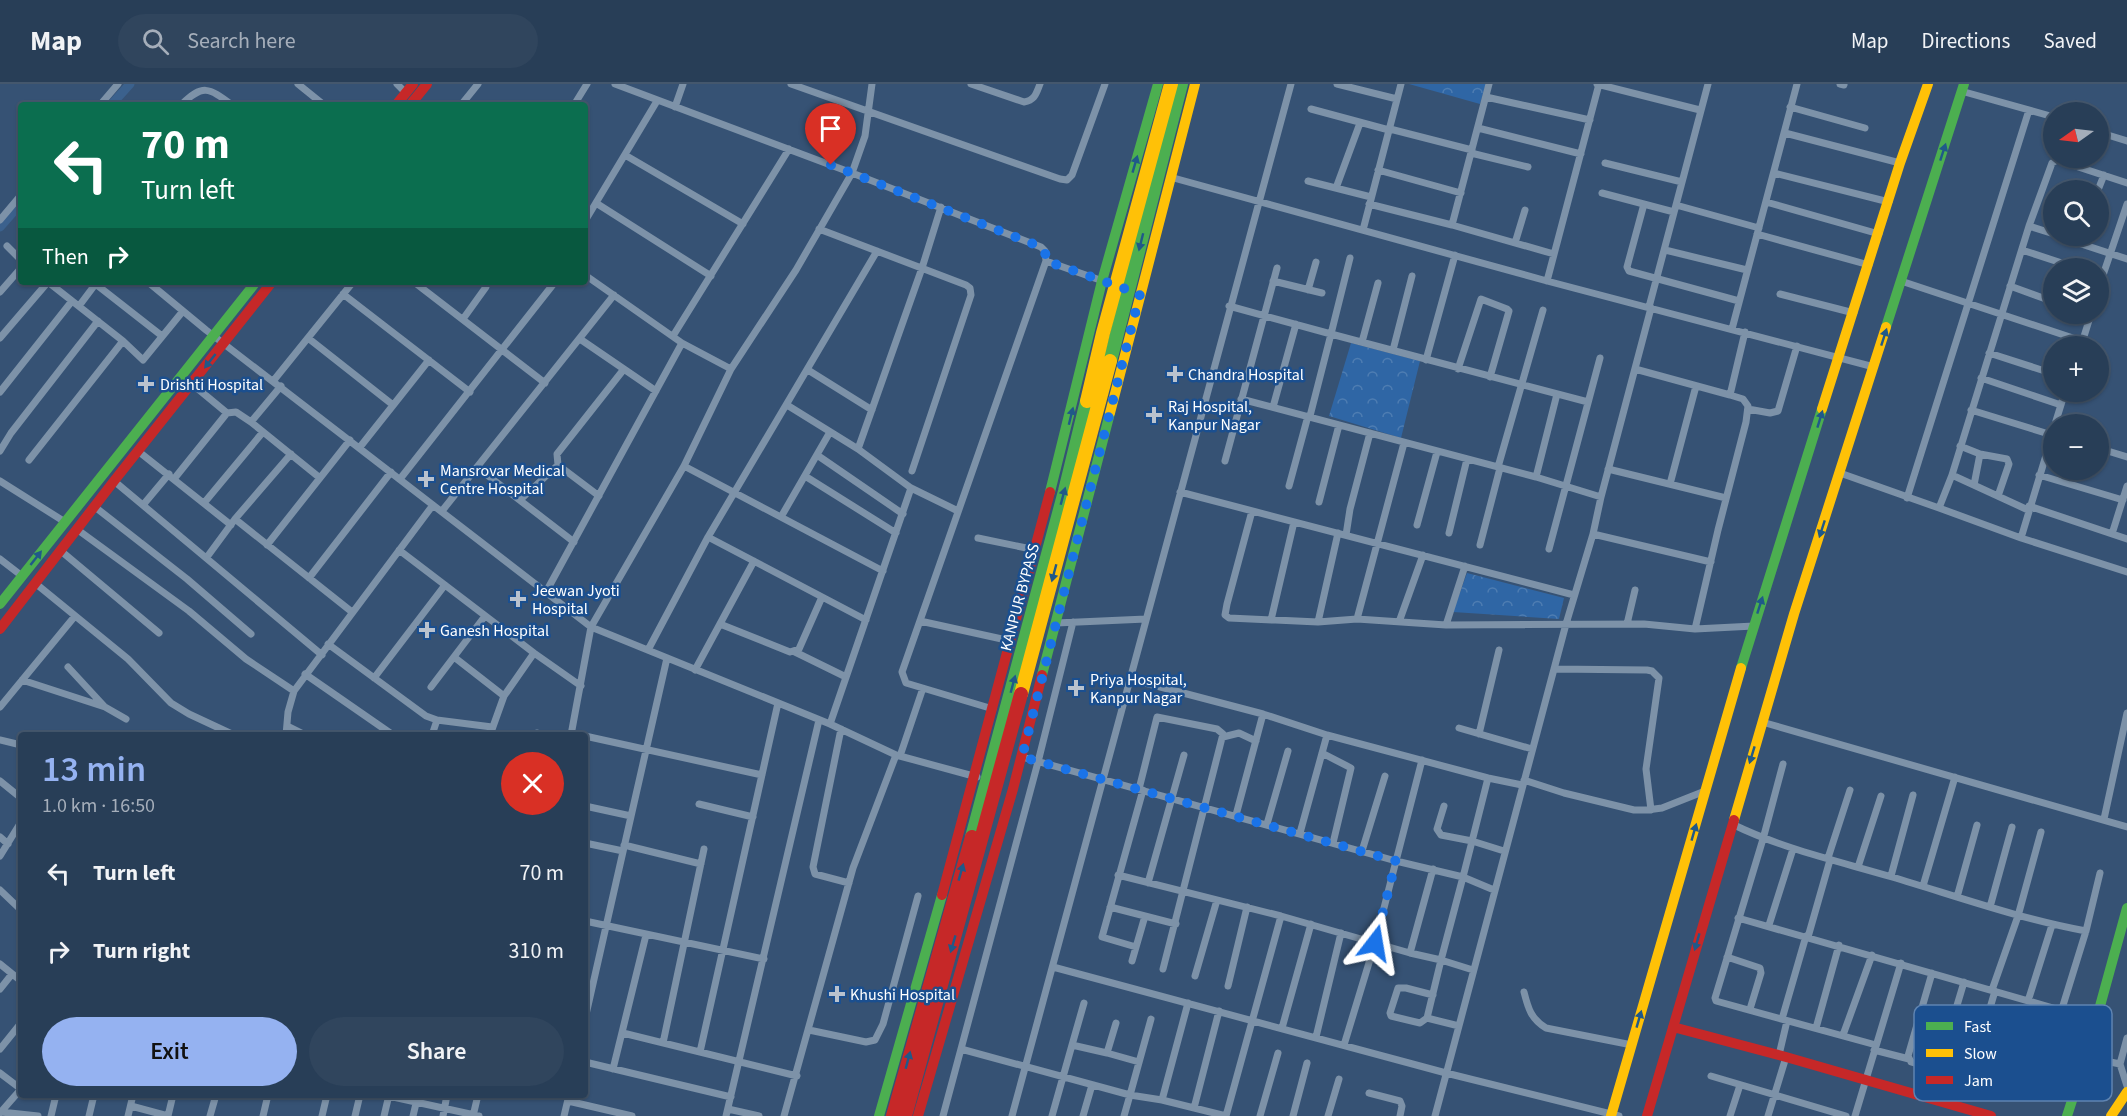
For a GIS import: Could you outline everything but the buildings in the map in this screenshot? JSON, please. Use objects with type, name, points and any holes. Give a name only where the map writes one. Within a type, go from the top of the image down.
[{"type":"main road","points":[[406,92],[427,84]]},
{"type":"main road","points":[[879,1116],[975,777],[1071,415],[1102,281],[1158,84]]},
{"type":"main road","name":"KANPUR BYPASS","points":[[893,1116],[982,800],[1065,491],[1103,333],[1171,84]]},
{"type":"main road","name":"KANPUR BYPASS","points":[[905,1116],[1058,559],[1181,84]]},
{"type":"main road","points":[[918,1116],[1022,757],[1195,84]]},
{"type":"main road","points":[[1614,1115],[1632,1045],[1754,626],[1900,163],[1928,84]]},
{"type":"main road","points":[[1647,1116],[1762,722],[1963,88]]},
{"type":"main road","points":[[0,604],[61,551],[78,530],[192,384],[254,285]]},
{"type":"main road","points":[[0,629],[65,522],[219,339],[269,285]]},
{"type":"main road","points":[[2102,1005],[2123,935],[2127,908]]},
{"type":"main road","points":[[1673,1027],[1865,1079],[1914,1095]]},
{"type":"main road","points":[[2111,1116],[2127,1092]]},
{"type":"main road","points":[[1932,1101],[1965,1112],[1991,1116]]},
{"type":"main road","points":[[2067,1116],[2072,1101]]},
{"type":"street","points":[[103,102],[118,84]]},
{"type":"street","points":[[298,84],[318,102]]},
{"type":"street","points":[[463,102],[478,84]]},
{"type":"street","points":[[576,102],[587,84]]},
{"type":"street","points":[[615,84],[941,207],[1041,247],[1045,251],[1046,261],[902,672],[906,683],[993,709]]},
{"type":"street","points":[[675,107],[683,84]]},
{"type":"street","points":[[790,84],[1067,180],[1072,175],[1106,84]]},
{"type":"street","points":[[571,732],[591,627],[684,466],[731,369],[796,270],[852,173],[865,136],[872,84]]},
{"type":"street","points":[[971,84],[1024,102],[1031,101],[1035,97],[1040,84]]},
{"type":"street","points":[[1012,1116],[1210,385],[1229,306],[1291,84]]},
{"type":"street","points":[[1337,84],[1397,99]]},
{"type":"street","points":[[1363,230],[1401,84]]},
{"type":"street","points":[[1452,225],[1489,84]]},
{"type":"street","points":[[1547,281],[1598,84],[1700,110]]},
{"type":"street","points":[[1435,1116],[1504,851],[1574,595],[1593,534],[1708,84]]},
{"type":"street","points":[[1732,329],[1797,84]]},
{"type":"street","points":[[184,102],[191,93],[203,87],[210,88],[228,102]]},
{"type":"street","points":[[1963,88],[2043,114]]},
{"type":"street","points":[[1486,97],[1590,120]]},
{"type":"street","points":[[588,216],[657,101]]},
{"type":"street","points":[[1790,107],[1865,128]]},
{"type":"street","points":[[1311,109],[1528,167]]},
{"type":"street","points":[[1907,498],[2029,110]]},
{"type":"street","points":[[1336,188],[1360,123]]},
{"type":"street","points":[[1478,128],[1581,154]]},
{"type":"street","points":[[1785,133],[1900,163]]},
{"type":"street","points":[[2109,135],[2127,141]]},
{"type":"street","points":[[673,336],[789,149]]},
{"type":"street","points":[[625,155],[742,224]]},
{"type":"street","points":[[1939,508],[1952,476],[2029,226],[2052,163],[2056,160],[2127,183]]},
{"type":"street","points":[[1605,163],[1682,183]]},
{"type":"street","points":[[1378,170],[1461,193]]},
{"type":"street","points":[[1774,173],[1889,202]]},
{"type":"street","points":[[2102,180],[2104,175]]},
{"type":"street","points":[[1170,177],[1547,281],[1874,367]]},
{"type":"street","points":[[1308,181],[1554,254]]},
{"type":"street","points":[[1602,193],[1758,231],[1869,265]]},
{"type":"street","points":[[0,220],[18,199]]},
{"type":"street","points":[[1766,202],[1879,234]]},
{"type":"street","points":[[596,204],[711,276]]},
{"type":"street","points":[[1644,204],[1627,267],[1629,271],[1739,301]]},
{"type":"street","points":[[2108,258],[2125,218],[2127,204]]},
{"type":"street","points":[[858,449],[922,268],[941,207]]},
{"type":"street","points":[[1515,243],[1526,210]]},
{"type":"street","points":[[2029,226],[2043,231]]},
{"type":"street","points":[[819,229],[970,288],[971,295],[912,471]]},
{"type":"street","points":[[7,246],[18,257]]},
{"type":"street","points":[[2094,246],[2127,260]]},
{"type":"street","points":[[1665,250],[1747,270]]},
{"type":"street","points":[[2022,250],[2046,258]]},
{"type":"street","points":[[648,650],[708,537],[877,251]]},
{"type":"street","points":[[1426,360],[1455,255]]},
{"type":"street","points":[[1289,486],[1332,334],[1350,258]]},
{"type":"street","points":[[1046,261],[1140,294]]},
{"type":"street","points":[[1308,290],[1316,262]]},
{"type":"street","points":[[1225,461],[1277,268]]},
{"type":"street","points":[[0,292],[18,271]]},
{"type":"street","points":[[1393,350],[1413,276]]},
{"type":"street","points":[[588,277],[682,343],[731,369]]},
{"type":"street","points":[[1273,281],[1322,293]]},
{"type":"street","points":[[1901,281],[2059,336]]},
{"type":"street","points":[[1362,342],[1378,283]]},
{"type":"street","points":[[0,338],[45,285]]},
{"type":"street","points":[[52,285],[123,341],[143,360],[183,311]]},
{"type":"street","points":[[79,306],[94,285]]},
{"type":"street","points":[[98,285],[162,336]]},
{"type":"street","points":[[152,285],[591,627],[830,724],[898,756],[1013,789]]},
{"type":"street","points":[[274,381],[350,285]]},
{"type":"street","points":[[418,285],[544,383]]},
{"type":"street","points":[[463,319],[486,285]]},
{"type":"street","points":[[400,479],[553,285]]},
{"type":"street","points":[[2010,286],[2043,298]]},
{"type":"street","points":[[343,294],[470,392]]},
{"type":"street","points":[[1780,294],[1854,313]]},
{"type":"street","points":[[442,511],[614,295]]},
{"type":"street","points":[[1458,369],[1481,299],[1509,311],[1490,377]]},
{"type":"street","points":[[0,392],[72,301]]},
{"type":"street","points":[[1229,306],[1588,402]]},
{"type":"street","points":[[1480,545],[1521,384],[1543,310]]},
{"type":"street","points":[[0,451],[10,433],[98,321]]},
{"type":"street","points":[[1273,407],[1296,324]]},
{"type":"street","points":[[1730,395],[1745,332]]},
{"type":"street","points":[[308,338],[393,405]]},
{"type":"street","points":[[580,339],[656,391]]},
{"type":"street","points":[[29,460],[123,341]]},
{"type":"street","points":[[546,592],[682,343]]},
{"type":"street","points":[[1748,409],[1770,413],[1778,411],[1797,346]]},
{"type":"street","points":[[1989,353],[2043,370]]},
{"type":"street","points":[[1549,549],[1600,358]]},
{"type":"street","points":[[360,447],[429,360]]},
{"type":"street","points":[[599,496],[558,465],[556,454],[624,369]]},
{"type":"street","points":[[1635,369],[1730,395],[1743,399],[1747,403],[1748,409],[1695,628]]},
{"type":"street","points":[[808,370],[872,410]]},
{"type":"street","points":[[1981,378],[2061,405]]},
{"type":"street","points":[[192,384],[227,413]]},
{"type":"street","points":[[251,422],[281,386]]},
{"type":"street","points":[[1670,484],[1696,386]]},
{"type":"street","points":[[1536,477],[1557,394]]},
{"type":"street","points":[[1241,399],[1566,485],[1601,497]]},
{"type":"street","points":[[2058,414],[2062,402]]},
{"type":"street","points":[[787,405],[858,449],[911,488],[958,511]]},
{"type":"street","points":[[1971,410],[2043,430]]},
{"type":"street","points":[[143,505],[227,413],[236,412],[251,422],[320,478]]},
{"type":"street","points":[[1319,502],[1339,425]]},
{"type":"street","points":[[204,503],[262,432]]},
{"type":"street","points":[[781,517],[830,432]]},
{"type":"street","points":[[1347,535],[1350,509],[1370,433]]},
{"type":"street","points":[[267,545],[350,440]]},
{"type":"street","points":[[1357,619],[1404,443]]},
{"type":"street","points":[[1960,446],[1980,454],[2009,460],[1998,496]]},
{"type":"street","points":[[2109,451],[2127,457]]},
{"type":"street","points":[[138,452],[204,503],[267,545],[352,612]]},
{"type":"street","points":[[1417,525],[1437,452]]},
{"type":"street","points":[[207,557],[233,522],[291,454]]},
{"type":"street","points":[[1974,485],[1980,454]]},
{"type":"street","points":[[817,455],[903,514]]},
{"type":"street","points":[[1449,533],[1467,459]]},
{"type":"street","points":[[2021,538],[2043,463]]},
{"type":"street","points":[[520,500],[558,465]]},
{"type":"street","points":[[684,466],[883,571]]},
{"type":"street","points":[[478,468],[574,542]]},
{"type":"street","points":[[1608,469],[1726,498]]},
{"type":"street","points":[[309,578],[392,472]]},
{"type":"street","points":[[1840,473],[2021,538],[2127,572]]},
{"type":"street","points":[[2039,475],[2123,500]]},
{"type":"street","points":[[805,476],[896,533]]},
{"type":"street","points":[[1952,476],[2029,508],[2127,538]]},
{"type":"street","points":[[0,481],[65,522]]},
{"type":"street","points":[[114,481],[322,655]]},
{"type":"street","points":[[2112,534],[2127,486]]},
{"type":"street","points":[[830,724],[911,488]]},
{"type":"street","points":[[1180,492],[1574,595]]},
{"type":"street","points":[[286,732],[294,691],[305,674],[322,655],[433,505]]},
{"type":"street","points":[[94,507],[187,579],[251,634]]},
{"type":"street","points":[[1252,511],[1225,615],[1229,618],[1318,622],[1357,619],[1446,625],[1627,624],[1695,628],[1754,626]]},
{"type":"street","points":[[1271,620],[1294,522]]},
{"type":"street","points":[[78,530],[189,611],[246,658],[294,691]]},
{"type":"street","points":[[1318,622],[1338,533]]},
{"type":"street","points":[[1593,534],[1711,562]]},
{"type":"street","points":[[708,537],[866,620]]},
{"type":"street","points":[[978,538],[1036,550]]},
{"type":"street","points":[[399,550],[581,686]]},
{"type":"street","points":[[61,551],[159,633]]},
{"type":"street","points":[[1399,622],[1423,555]]},
{"type":"street","points":[[0,560],[29,579],[128,659],[171,703],[228,732]]},
{"type":"street","points":[[695,670],[754,561]]},
{"type":"street","points":[[1446,625],[1465,566]]},
{"type":"street","points":[[374,678],[445,585]]},
{"type":"street","points":[[1627,624],[1635,590]]},
{"type":"street","points":[[795,652],[799,649],[822,597]]},
{"type":"street","points":[[0,707],[75,616]]},
{"type":"street","points":[[431,687],[485,616]]},
{"type":"street","points":[[1056,623],[1146,619]]},
{"type":"street","points":[[920,621],[1011,641]]},
{"type":"street","points":[[943,1116],[1073,622]]},
{"type":"street","points":[[720,624],[795,652],[846,677]]},
{"type":"street","points":[[328,644],[426,716],[437,720],[492,727]]},
{"type":"street","points":[[1479,734],[1499,650]]},
{"type":"street","points":[[491,732],[504,696],[534,653]]},
{"type":"street","points":[[454,657],[504,696]]},
{"type":"street","points":[[588,1006],[667,658]]},
{"type":"street","points":[[68,667],[105,707]]},
{"type":"street","points":[[1554,669],[1647,670],[1656,673],[1659,678],[1646,769],[1651,810]]},
{"type":"street","points":[[305,674],[389,732]]},
{"type":"street","points":[[1130,679],[1488,778],[1523,782],[1634,810],[1662,808],[1705,791]]},
{"type":"street","points":[[22,680],[105,707],[126,719]]},
{"type":"street","points":[[784,1116],[854,865],[898,756],[922,688]]},
{"type":"street","points":[[700,1052],[778,703]]},
{"type":"street","points":[[2104,819],[2127,713]]},
{"type":"street","points":[[1236,815],[1263,714]]},
{"type":"street","points":[[1136,947],[1102,937],[1141,790],[1157,717],[1217,729],[1223,737],[1163,969]]},
{"type":"street","points":[[433,732],[437,720]]},
{"type":"street","points":[[759,1116],[727,1112],[819,720]]},
{"type":"street","points":[[1762,722],[2127,827]]},
{"type":"street","points":[[286,726],[299,732]]},
{"type":"street","points":[[1459,728],[1532,749]]},
{"type":"street","points":[[841,729],[813,867],[815,874],[849,883]]},
{"type":"street","points":[[1223,737],[1239,733],[1256,741]]},
{"type":"street","points":[[1300,833],[1327,735]]},
{"type":"street","points":[[588,736],[762,775]]},
{"type":"street","points":[[0,740],[18,744]]},
{"type":"street","points":[[1267,824],[1288,752]]},
{"type":"street","points":[[2119,752],[2127,753]]},
{"type":"street","points":[[1322,753],[1351,768],[1333,843]]},
{"type":"street","points":[[1148,883],[1184,755]]},
{"type":"street","points":[[1022,757],[1205,806],[1396,861],[1463,877],[1494,890]]},
{"type":"street","points":[[1344,1045],[1375,943],[1422,760]]},
{"type":"street","points":[[1783,764],[1716,1001],[1843,1035],[1914,1063]]},
{"type":"street","points":[[1362,851],[1385,776]]},
{"type":"street","points":[[1923,886],[1955,777]]},
{"type":"street","points":[[1433,995],[1398,988],[1390,1013],[1393,1017],[1420,1023],[1427,1018],[1433,995],[1441,960],[1488,778]]},
{"type":"street","points":[[0,781],[18,796]]},
{"type":"street","points":[[1768,1116],[1782,1056],[1784,1020],[1850,790]]},
{"type":"street","points":[[1891,876],[1913,795]]},
{"type":"street","points":[[1858,867],[1881,796]]},
{"type":"street","points":[[699,804],[753,817]]},
{"type":"street","points":[[1444,806],[1437,829],[1438,833],[1504,851]]},
{"type":"street","points":[[588,807],[631,816]]},
{"type":"street","points":[[1732,824],[1763,839],[1793,849],[1891,876],[2018,916],[2086,931]]},
{"type":"street","points":[[1958,897],[1977,825]]},
{"type":"street","points":[[0,856],[18,827]]},
{"type":"street","points":[[1990,907],[2012,827]]},
{"type":"street","points":[[1990,1005],[2041,832]]},
{"type":"street","points":[[0,837],[8,844]]},
{"type":"street","points":[[588,843],[624,848],[701,864]]},
{"type":"street","points":[[663,1043],[704,849]]},
{"type":"street","points":[[1769,925],[1793,849]]},
{"type":"street","points":[[1410,953],[1433,869]]},
{"type":"street","points":[[2062,1005],[2086,931],[2100,873]]},
{"type":"street","points":[[1118,875],[1311,924],[1473,970]]},
{"type":"street","points":[[0,890],[18,907]]},
{"type":"street","points":[[809,1030],[866,1042],[875,1040],[883,1024],[918,896]]},
{"type":"street","points":[[1196,976],[1216,900]]},
{"type":"street","points":[[1110,907],[1176,924]]},
{"type":"street","points":[[1227,986],[1247,908]]},
{"type":"street","points":[[1132,961],[1145,916]]},
{"type":"street","points":[[961,1049],[1130,1095],[1162,1100],[1226,1116],[1281,916]]},
{"type":"street","points":[[1738,918],[2044,1005]]},
{"type":"street","points":[[588,922],[764,959]]},
{"type":"street","points":[[1282,1028],[1311,924]]},
{"type":"street","points":[[2028,1000],[2052,925]]},
{"type":"street","points":[[1316,1037],[1341,933]]},
{"type":"street","points":[[613,1069],[646,935]]},
{"type":"street","points":[[1816,1028],[1839,945]]},
{"type":"street","points":[[1843,1035],[1872,955]]},
{"type":"street","points":[[1727,957],[1760,968],[1761,973],[1750,1009]]},
{"type":"street","points":[[1855,1116],[1901,963]]},
{"type":"street","points":[[0,964],[18,979]]},
{"type":"street","points":[[1053,967],[1614,1115]]},
{"type":"street","points":[[1923,1005],[1932,973]]},
{"type":"street","points":[[0,989],[12,974]]},
{"type":"street","points":[[1957,1005],[1964,982]]},
{"type":"street","points":[[1524,992],[1529,1012],[1546,1028],[1632,1045]]},
{"type":"street","points":[[1052,1116],[1084,1002]]},
{"type":"street","points":[[1162,1100],[1188,1003]]},
{"type":"street","points":[[1194,1108],[1219,1011]]},
{"type":"street","points":[[1427,1018],[1459,1026]]},
{"type":"street","points":[[1124,1116],[1151,1019]]},
{"type":"street","points":[[1107,1053],[1116,1023]]},
{"type":"street","points":[[0,1049],[18,1027]]},
{"type":"street","points":[[623,1033],[797,1076]]},
{"type":"street","points":[[1909,1059],[1914,1035]]},
{"type":"street","points":[[2127,1038],[2120,1064],[2127,1086]]},
{"type":"street","points":[[1072,1045],[1139,1062]]},
{"type":"street","points":[[1260,1116],[1278,1053]]},
{"type":"street","points":[[588,1063],[731,1097]]},
{"type":"street","points":[[1293,1116],[1307,1063]]},
{"type":"street","points":[[2112,1063],[2120,1064]]},
{"type":"street","points":[[0,1073],[18,1087]]},
{"type":"street","points":[[1711,1076],[1846,1116]]},
{"type":"street","points":[[1328,1116],[1339,1079]]},
{"type":"street","points":[[1083,1116],[1092,1085]]},
{"type":"street","points":[[1730,1116],[1740,1085]]},
{"type":"street","points":[[1,1113],[18,1093]]},
{"type":"street","points":[[1369,1094],[1400,1101],[1402,1106],[1400,1116]]},
{"type":"street","points":[[51,1116],[55,1098]]},
{"type":"street","points":[[88,1116],[93,1098]]},
{"type":"street","points":[[128,1116],[132,1098]]},
{"type":"street","points":[[130,1106],[168,1116],[172,1098]]},
{"type":"street","points":[[210,1116],[215,1098]]},
{"type":"street","points":[[263,1116],[267,1098]]},
{"type":"street","points":[[322,1116],[326,1098]]},
{"type":"street","points":[[355,1116],[359,1098]]},
{"type":"street","points":[[384,1116],[387,1098]]},
{"type":"street","points":[[413,1116],[417,1099],[444,1112],[475,1116],[478,1098]]},
{"type":"street","points":[[564,1116],[568,1098],[605,1113],[632,1116]]},
{"type":"street","points":[[1,1113],[38,1116]]},
{"type":"green space","points":[[1409,84],[1486,84],[1480,104]]},
{"type":"green space","points":[[1351,343],[1420,361],[1401,438],[1329,416]]},
{"type":"green space","points":[[1467,573],[1564,598],[1559,619],[1453,612]]},
{"type":"waterway","points":[[114,102],[130,84]]},
{"type":"waterway","points":[[0,227],[18,206]]},
{"type":"traffic: fast","points":[[1050,492],[1102,281],[1158,84]]},
{"type":"traffic: fast","points":[[1110,361],[1181,84]]},
{"type":"traffic: fast","points":[[1886,327],[1964,84]]},
{"type":"traffic: fast","points":[[0,604],[254,285]]},
{"type":"traffic: fast","points":[[972,837],[1087,401]]},
{"type":"traffic: fast","points":[[1741,668],[1822,409]]},
{"type":"traffic: fast","points":[[1042,675],[1110,413]]},
{"type":"traffic: fast","points":[[879,1116],[942,895]]},
{"type":"traffic: fast","points":[[2100,1005],[2127,908]]},
{"type":"traffic: fast","points":[[2067,1116],[2072,1101]]},
{"type":"traffic: slow","points":[[1087,401],[1103,333],[1171,84]]},
{"type":"traffic: slow","points":[[1110,413],[1195,84]]},
{"type":"traffic: slow","points":[[1822,409],[1900,163],[1928,84]]},
{"type":"traffic: slow","points":[[1734,820],[1794,614],[1886,327]]},
{"type":"traffic: slow","points":[[1021,694],[1110,361]]},
{"type":"traffic: slow","points":[[1611,1116],[1741,668]]},
{"type":"traffic: slow","points":[[2111,1116],[2127,1092]]},
{"type":"traffic: jam","points":[[398,102],[413,84]]},
{"type":"traffic: jam","points":[[412,102],[427,84]]},
{"type":"traffic: jam","points":[[0,629],[270,285]]},
{"type":"traffic: jam","points":[[942,895],[1050,492]]},
{"type":"traffic: jam","points":[[918,1116],[1013,789],[1042,675]]},
{"type":"traffic: jam","points":[[905,1116],[1021,694]]},
{"type":"traffic: jam","points":[[1647,1116],[1734,820]]},
{"type":"traffic: jam","points":[[893,1116],[972,837]]},
{"type":"traffic: jam","points":[[1673,1027],[1914,1094]]},
{"type":"traffic: jam","points":[[1939,1101],[1991,1116]]},
{"type":"place","name":"Chandra Hospital","points":[[1175,374]]},
{"type":"place","name":"Drishti Hospital","points":[[146,384]]},
{"type":"place","name":"Raj Hospital, Kanpur Nagar","points":[[1154,415]]},
{"type":"place","name":"Mansrovar Medical Centre Hospital","points":[[426,479]]},
{"type":"place","name":"Jeewan Jyoti Hospital","points":[[518,599]]},
{"type":"place","name":"Ganesh Hospital","points":[[427,630]]},
{"type":"place","name":"Priya Hospital, Kanpur Nagar","points":[[1076,688]]},
{"type":"place","name":"Khushi Hospital","points":[[837,994]]},
{"type":"route","points":[[831,165],[1041,247],[1045,251],[1046,261],[1140,294],[1022,757],[1205,806],[1396,861],[1375,943]]}]
